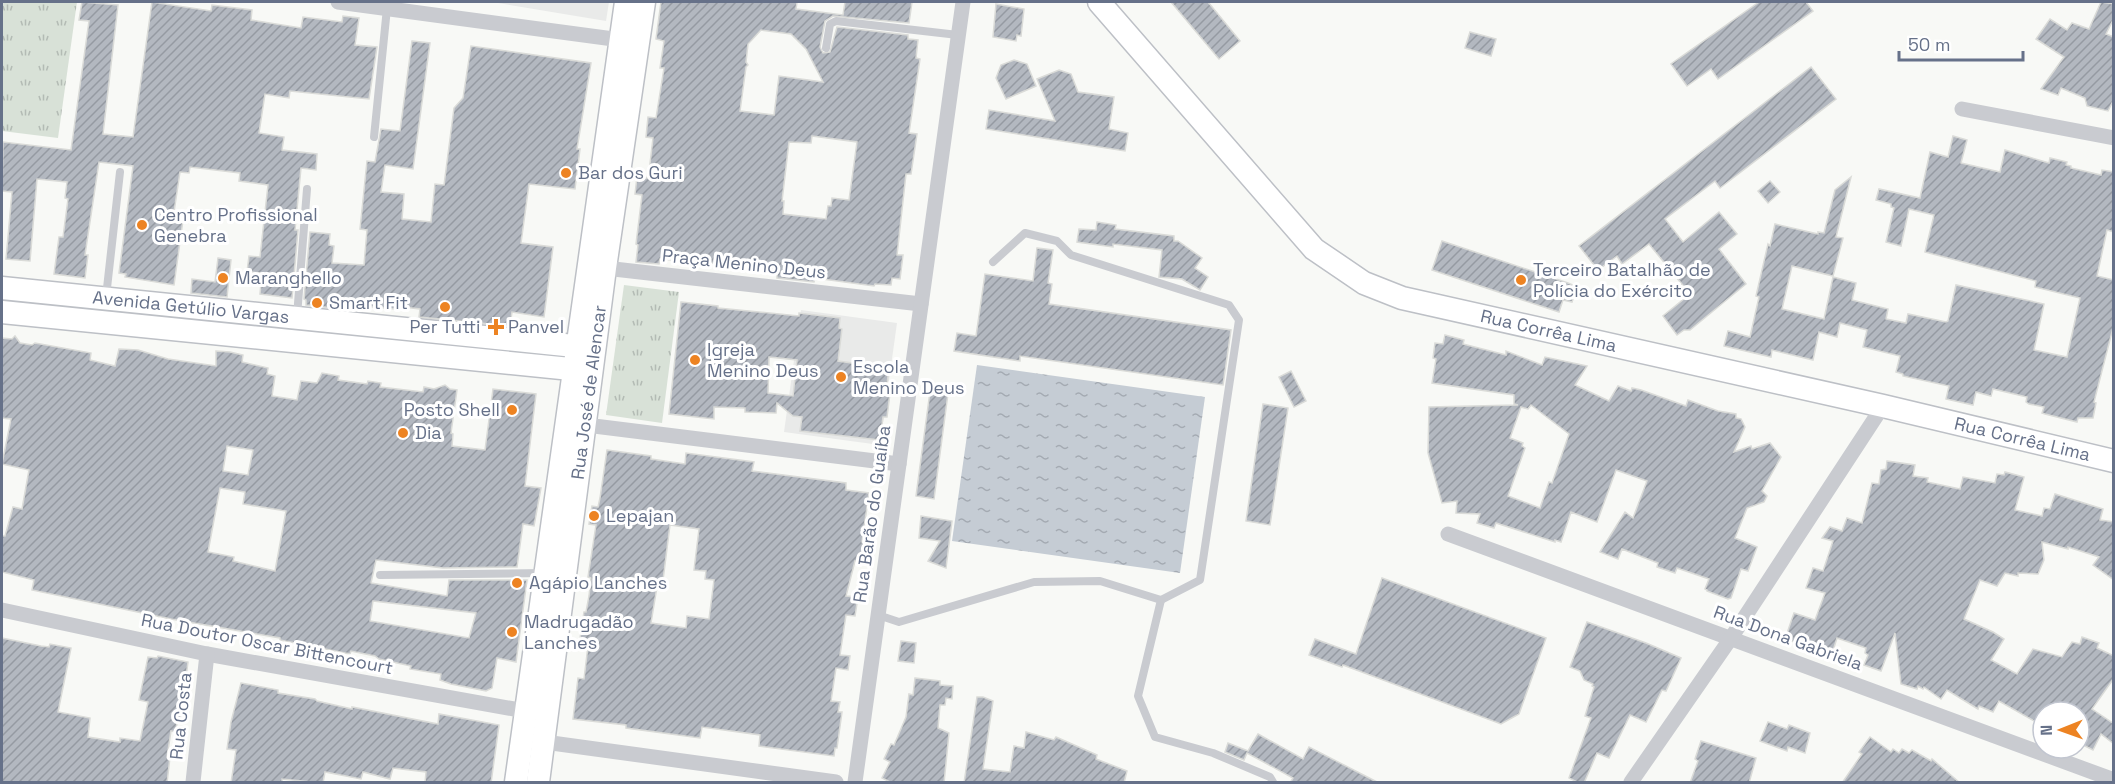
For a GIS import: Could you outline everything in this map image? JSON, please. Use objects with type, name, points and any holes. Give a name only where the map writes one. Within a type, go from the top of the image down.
[{"type":"main road","name":"Rua Corrêa Lima","points":[[1100,2],[1314,249],[1364,283],[1402,298],[1883,406],[2114,461]]},
{"type":"main road","name":"Rua José de Alencar","points":[[538,783],[533,740],[525,711],[546,573],[584,370],[595,226],[621,40],[638,4]]},
{"type":"main road","name":"Rua José de Alencar","points":[[587,347],[605,268],[633,81],[638,4]]},
{"type":"main road","points":[[621,40],[633,81]]},
{"type":"main road","name":"Avenida Getúlio Vargas","points":[[2,288],[587,347]]},
{"type":"main road","name":"Avenida Getúlio Vargas","points":[[2,312],[584,370]]},
{"type":"main road","name":"Rua José de Alencar","points":[[516,783],[533,740],[586,425],[584,370]]},
{"type":"street","points":[[338,2],[361,3],[621,40]]},
{"type":"street","name":"Rua Barão do Guaíba","points":[[855,783],[963,2]]},
{"type":"street","points":[[1962,109],[2114,138]]},
{"type":"street","points":[[595,226],[598,248],[605,268]]},
{"type":"street","name":"Praça Menino Deus","points":[[605,268],[921,304]]},
{"type":"street","points":[[1631,783],[1731,638],[1883,406]]},
{"type":"street","points":[[586,425],[899,464]]},
{"type":"street","name":"Rua Dona Gabriela","points":[[1448,534],[2114,780]]},
{"type":"street","name":"Rua Doutor Oscar Bittencourt","points":[[2,610],[207,654],[525,711]]},
{"type":"street","name":"Rua Costa","points":[[193,783],[207,654]]},
{"type":"street","points":[[533,740],[836,783]]},
{"type":"lane","points":[[374,137],[387,8]]},
{"type":"lane","points":[[826,48],[830,24],[836,21],[958,35]]},
{"type":"lane","points":[[105,299],[120,172]]},
{"type":"lane","points":[[297,318],[307,189]]},
{"type":"lane","points":[[878,615],[899,622],[1035,582],[1100,580],[1161,600],[1200,580],[1239,320],[1229,305],[1071,255],[1057,241],[1025,233],[993,262]]},
{"type":"lane","points":[[380,575],[546,573]]},
{"type":"lane","points":[[1161,600],[1138,696],[1155,737],[1212,753],[1270,777],[1274,783]]},
{"type":"shaded area","points":[[492,2],[609,2],[606,21]]},
{"type":"shaded area","name":"Escola Menino Deus","points":[[801,310],[897,323],[880,445],[784,432]]},
{"type":"green space","points":[[2,2],[77,2],[58,138],[2,131]]},
{"type":"green space","points":[[624,285],[679,292],[662,423],[606,415]]},
{"type":"water","points":[[977,365],[1205,397],[1180,573],[952,541]]},
{"type":"building","points":[[82,2],[118,5],[103,134],[133,137],[152,2],[211,11],[212,5],[252,10],[251,20],[301,28],[303,17],[342,22],[343,16],[359,18],[355,45],[377,47],[369,99],[290,91],[289,98],[265,94],[259,133],[284,137],[282,150],[317,154],[316,170],[301,168],[292,298],[260,294],[262,273],[247,272],[249,256],[260,257],[268,185],[239,181],[240,173],[190,167],[189,173],[180,172],[174,212],[184,213],[174,285],[125,277],[126,274],[119,273],[133,166],[99,162],[85,255],[88,255],[85,278],[54,274],[59,237],[63,237],[68,199],[65,198],[67,182],[37,179],[30,261],[6,259],[12,192],[2,191],[3,142],[71,150],[89,21],[79,20]]},
{"type":"building","points":[[661,2],[797,2],[796,9],[843,15],[845,2],[912,2],[909,23],[833,16],[825,21],[820,47],[823,53],[830,52],[837,27],[908,35],[908,39],[918,40],[916,58],[920,59],[909,133],[917,134],[911,174],[906,174],[897,255],[903,255],[900,279],[892,278],[891,285],[875,284],[874,286],[815,278],[814,282],[777,278],[777,274],[756,271],[757,269],[751,267],[723,264],[660,259],[659,264],[636,262],[642,195],[635,194],[637,177],[647,178],[649,172],[653,138],[646,137],[648,117],[656,118],[664,68],[660,68],[664,41],[656,39]],"holes":[[[761,30],[791,34],[806,49],[823,82],[779,76],[774,115],[740,111],[748,65],[746,62],[748,44]],[[812,136],[857,142],[849,200],[832,198],[826,219],[783,214],[784,201],[782,201],[789,142],[811,143]]]},
{"type":"building","points":[[1171,2],[1208,2],[1240,41],[1219,59]]},
{"type":"building","points":[[1759,2],[1806,2],[1813,11],[1718,79],[1711,69],[1687,86],[1671,64]]},
{"type":"building","points":[[2101,2],[2114,4],[2114,18],[2106,34],[2114,37],[2114,99],[2108,111],[2087,106],[2085,98],[2061,88],[2058,95],[2041,89],[2064,57],[2036,39],[2050,19],[2067,30],[2072,23],[2089,29]]},
{"type":"building","points":[[996,4],[1024,9],[1021,36],[1017,35],[1016,41],[993,37]]},
{"type":"building","points":[[1470,32],[1496,39],[1491,56],[1465,48]]},
{"type":"building","points":[[412,41],[430,43],[413,169],[385,165],[381,192],[404,194],[402,219],[431,222],[435,184],[444,185],[454,108],[463,98],[471,46],[591,63],[577,149],[580,149],[575,189],[529,184],[521,243],[553,247],[544,317],[512,312],[510,326],[419,317],[420,309],[395,306],[394,309],[341,304],[341,309],[306,305],[304,299],[310,232],[330,234],[329,245],[334,246],[332,263],[364,265],[367,230],[360,229],[367,161],[375,162],[381,129],[400,131]]},
{"type":"building","points":[[1014,60],[1027,64],[1036,86],[1006,99],[996,78],[1001,65]]},
{"type":"building","points":[[1811,67],[1836,99],[1720,188],[1715,181],[1665,219],[1683,242],[1719,212],[1737,234],[1719,249],[1746,284],[1690,330],[1684,330],[1677,335],[1663,316],[1690,294],[1649,244],[1622,264],[1617,256],[1598,270],[1579,246]]},
{"type":"building","points":[[1059,70],[1071,74],[1078,92],[1114,97],[1109,129],[1128,133],[1125,151],[986,129],[989,110],[1055,121],[1037,79]]},
{"type":"building","points":[[1953,136],[1967,140],[1961,163],[2000,172],[2005,150],[2049,163],[2050,158],[2067,162],[2066,165],[2071,168],[2101,175],[2102,170],[2114,172],[2114,232],[2107,230],[2097,276],[2114,280],[2114,324],[2094,402],[2096,403],[2093,418],[2078,418],[2077,422],[2045,414],[2042,413],[2044,407],[2029,404],[2026,402],[2027,397],[1993,389],[1991,396],[1976,392],[1973,405],[1946,399],[1949,386],[1903,376],[1896,372],[1900,356],[1863,347],[1867,330],[1840,323],[1837,337],[1819,332],[1813,360],[1772,350],[1771,357],[1724,346],[1728,331],[1750,337],[1759,297],[1756,296],[1775,224],[1818,234],[1818,232],[1824,233],[1835,190],[1851,177],[1836,237],[1843,238],[1833,276],[1792,266],[1782,309],[1824,319],[1833,277],[1856,283],[1852,300],[1888,309],[1886,319],[1906,323],[1908,314],[1946,322],[1956,285],[2044,304],[2034,350],[2067,357],[2080,298],[2035,287],[2036,281],[1925,252],[1934,215],[1909,209],[1901,246],[1886,242],[1894,208],[1891,204],[1876,200],[1879,189],[1920,198],[1930,152],[1948,157]]},
{"type":"building","points":[[1770,181],[1780,192],[1768,203],[1758,191]]},
{"type":"building","points":[[1097,222],[1116,225],[1115,229],[1174,236],[1174,241],[1178,241],[1202,258],[1195,268],[1208,277],[1200,290],[1182,279],[1159,277],[1162,250],[1077,242],[1079,229],[1096,230]]},
{"type":"building","points":[[1442,241],[1577,287],[1572,302],[1563,300],[1559,312],[1432,270]]},
{"type":"building","points":[[1037,248],[1053,250],[1048,283],[1052,284],[1049,304],[1231,330],[1223,385],[1020,356],[1020,361],[954,351],[957,333],[976,336],[985,274],[1033,281]]},
{"type":"building","points":[[218,258],[231,260],[227,297],[191,293],[192,279],[215,282]]},
{"type":"building","points":[[681,302],[718,306],[718,308],[840,318],[839,328],[842,329],[838,361],[889,368],[886,393],[890,393],[887,417],[883,417],[880,440],[800,431],[802,417],[793,416],[777,403],[776,413],[745,412],[745,408],[714,407],[714,419],[669,414]],"holes":[[[769,357],[797,360],[793,396],[768,393]]]},
{"type":"building","points":[[1445,335],[1464,340],[1463,344],[1506,355],[1506,351],[1542,365],[1545,357],[1587,366],[1575,385],[1609,401],[1618,386],[1631,391],[1632,388],[1641,390],[1686,406],[1688,400],[1718,411],[1736,414],[1736,418],[1741,419],[1745,427],[1734,452],[1770,443],[1781,457],[1762,491],[1767,496],[1764,502],[1747,508],[1735,538],[1757,547],[1748,571],[1741,569],[1731,598],[1707,591],[1705,589],[1709,579],[1677,568],[1675,573],[1657,567],[1658,563],[1622,549],[1618,559],[1600,552],[1625,512],[1633,518],[1647,481],[1616,470],[1597,522],[1571,512],[1561,542],[1496,523],[1494,528],[1477,523],[1480,514],[1456,513],[1457,501],[1442,503],[1428,453],[1429,407],[1518,405],[1514,404],[1514,395],[1432,383],[1436,359],[1433,358],[1435,343],[1443,344]],"holes":[[[1531,405],[1569,434],[1552,483],[1549,482],[1540,508],[1508,496],[1525,448],[1522,446],[1523,443],[1510,438],[1521,407],[1528,409]]]},
{"type":"building","points":[[15,336],[20,343],[32,345],[35,343],[91,353],[90,360],[115,366],[119,349],[138,350],[168,359],[216,366],[216,351],[230,352],[243,355],[242,362],[268,368],[267,374],[275,376],[272,396],[297,400],[301,381],[317,383],[322,373],[339,376],[338,380],[367,384],[368,381],[381,383],[380,387],[423,392],[424,387],[434,389],[445,385],[457,390],[451,433],[453,434],[452,446],[485,450],[493,389],[536,394],[525,486],[541,488],[534,526],[523,524],[517,567],[443,568],[376,560],[371,583],[447,596],[449,580],[527,580],[516,662],[497,658],[492,688],[486,691],[451,684],[440,680],[441,674],[410,669],[411,666],[379,659],[375,656],[351,651],[350,654],[280,640],[280,638],[171,619],[32,590],[34,580],[2,572],[2,536],[5,536],[13,507],[22,509],[29,470],[2,464],[11,419],[2,418],[2,338],[12,339]],"holes":[[[227,446],[253,450],[248,475],[223,471]],[[220,488],[245,492],[243,504],[286,511],[275,571],[233,561],[234,557],[208,552]],[[373,601],[476,613],[469,638],[370,621]]]},
{"type":"building","points":[[1291,371],[1306,401],[1294,407],[1279,377]]},
{"type":"building","points":[[931,384],[949,386],[934,499],[916,496]]},
{"type":"building","points":[[1263,404],[1288,408],[1270,525],[1246,521]]},
{"type":"building","points":[[607,450],[651,456],[651,459],[685,464],[686,453],[754,462],[752,471],[846,483],[846,490],[869,493],[862,542],[865,543],[862,563],[855,561],[846,596],[858,597],[855,616],[846,615],[840,655],[850,656],[848,670],[836,668],[831,701],[840,702],[838,712],[842,712],[834,756],[759,746],[760,735],[702,727],[700,738],[626,728],[626,725],[573,719],[578,678],[584,679],[588,646],[579,645],[589,596],[591,578],[588,577],[596,525],[589,524],[592,506],[598,507]],"holes":[[[670,525],[699,529],[694,570],[706,571],[705,579],[714,580],[709,619],[687,616],[686,628],[651,623],[657,587],[662,588]]]},
{"type":"building","points":[[1887,461],[1915,465],[1913,476],[1928,478],[1927,482],[1960,489],[1963,477],[1995,483],[1997,474],[2004,475],[2005,472],[2024,477],[2015,510],[2042,516],[2044,508],[2050,509],[2055,494],[2103,509],[2100,520],[2114,522],[2114,580],[2093,565],[2099,557],[2042,542],[2044,560],[2038,574],[2018,573],[2018,576],[2005,573],[1997,586],[1980,580],[1964,619],[2004,639],[1991,660],[2017,674],[2033,649],[2062,657],[2072,642],[2080,644],[2082,637],[2099,643],[2097,648],[2114,656],[2114,678],[2092,709],[2114,724],[2114,744],[2101,734],[2093,750],[2091,749],[2091,700],[2031,700],[2031,719],[1999,701],[1993,712],[1979,706],[1978,709],[1947,690],[1941,699],[1924,687],[1923,689],[1918,686],[1917,689],[1901,684],[1895,633],[1881,671],[1864,665],[1868,655],[1865,653],[1866,648],[1837,638],[1832,654],[1785,639],[1794,613],[1815,620],[1825,593],[1806,588],[1813,568],[1823,571],[1833,541],[1822,538],[1830,527],[1842,531],[1847,518],[1862,523],[1872,483],[1879,484],[1881,470],[1886,469]]},
{"type":"building","points":[[921,516],[952,521],[946,568],[928,561],[940,541],[919,538]]},
{"type":"building","points":[[1382,578],[1546,638],[1519,714],[1501,724],[1343,665],[1342,667],[1309,655],[1315,639],[1356,654]]},
{"type":"building","points":[[1587,622],[1681,658],[1666,691],[1662,690],[1646,722],[1630,715],[1609,758],[1597,753],[1584,783],[1579,783],[1569,778],[1591,718],[1585,716],[1594,687],[1593,684],[1584,680],[1580,671],[1570,667]]},
{"type":"building","points":[[2,638],[41,646],[49,647],[50,644],[71,648],[58,712],[90,718],[88,737],[120,742],[120,738],[140,741],[148,702],[139,700],[148,657],[157,658],[158,656],[188,662],[180,722],[177,721],[176,732],[171,731],[167,757],[170,757],[167,783],[2,783]]},
{"type":"building","points":[[901,641],[916,643],[914,663],[898,661]]},
{"type":"building","points":[[915,678],[940,681],[940,685],[953,686],[952,699],[946,698],[945,705],[940,705],[938,728],[949,733],[944,783],[892,783],[882,778],[890,762],[884,759],[891,744],[894,745],[906,717],[909,694],[913,695]]},
{"type":"building","points":[[241,683],[352,709],[352,707],[438,724],[439,714],[499,725],[491,783],[425,783],[426,772],[393,768],[390,779],[363,772],[361,779],[325,772],[323,783],[282,779],[282,783],[231,783],[236,750],[227,749]]},
{"type":"building","points":[[977,697],[993,701],[983,769],[1010,772],[1014,746],[1024,748],[1026,732],[1054,740],[1056,737],[1097,755],[1096,759],[1127,771],[1124,783],[964,783]]},
{"type":"building","points":[[1768,722],[1787,729],[1789,725],[1810,733],[1805,753],[1788,747],[1787,751],[1760,741]]},
{"type":"building","points":[[1258,734],[1303,759],[1309,747],[1379,783],[1290,783],[1293,778],[1247,753],[1244,760],[1225,752],[1228,743],[1248,751]]},
{"type":"building","points":[[1870,737],[1891,752],[1893,749],[1899,753],[1902,749],[1909,753],[1912,750],[1931,761],[1932,759],[1960,783],[1842,783],[1862,754],[1859,752]]},
{"type":"building","points":[[1701,741],[1756,758],[1749,783],[1690,783],[1698,761],[1695,759]]},
{"type":"place","name":"Bar dos Guri","points":[[566,173]]},
{"type":"place","name":"Centro Profissional Genebra","points":[[142,225]]},
{"type":"place","name":"Maranghello","points":[[223,278]]},
{"type":"place","name":"Terceiro Batalhão de Polícia do Exército","points":[[1521,280]]},
{"type":"place","name":"Smart Fit","points":[[317,303]]},
{"type":"place","name":"Per Tutti","points":[[445,307]]},
{"type":"place","name":"Panvel","points":[[496,327]]},
{"type":"place","name":"Igreja Menino Deus","points":[[695,360]]},
{"type":"place","name":"Escola Menino Deus","points":[[841,377]]},
{"type":"place","name":"Posto Shell","points":[[512,410]]},
{"type":"place","name":"Dia","points":[[403,433]]},
{"type":"place","name":"Lepajan","points":[[594,516]]},
{"type":"place","name":"Agápio Lanches","points":[[517,583]]},
{"type":"place","name":"Madrugadão Lanches","points":[[512,632]]}]
